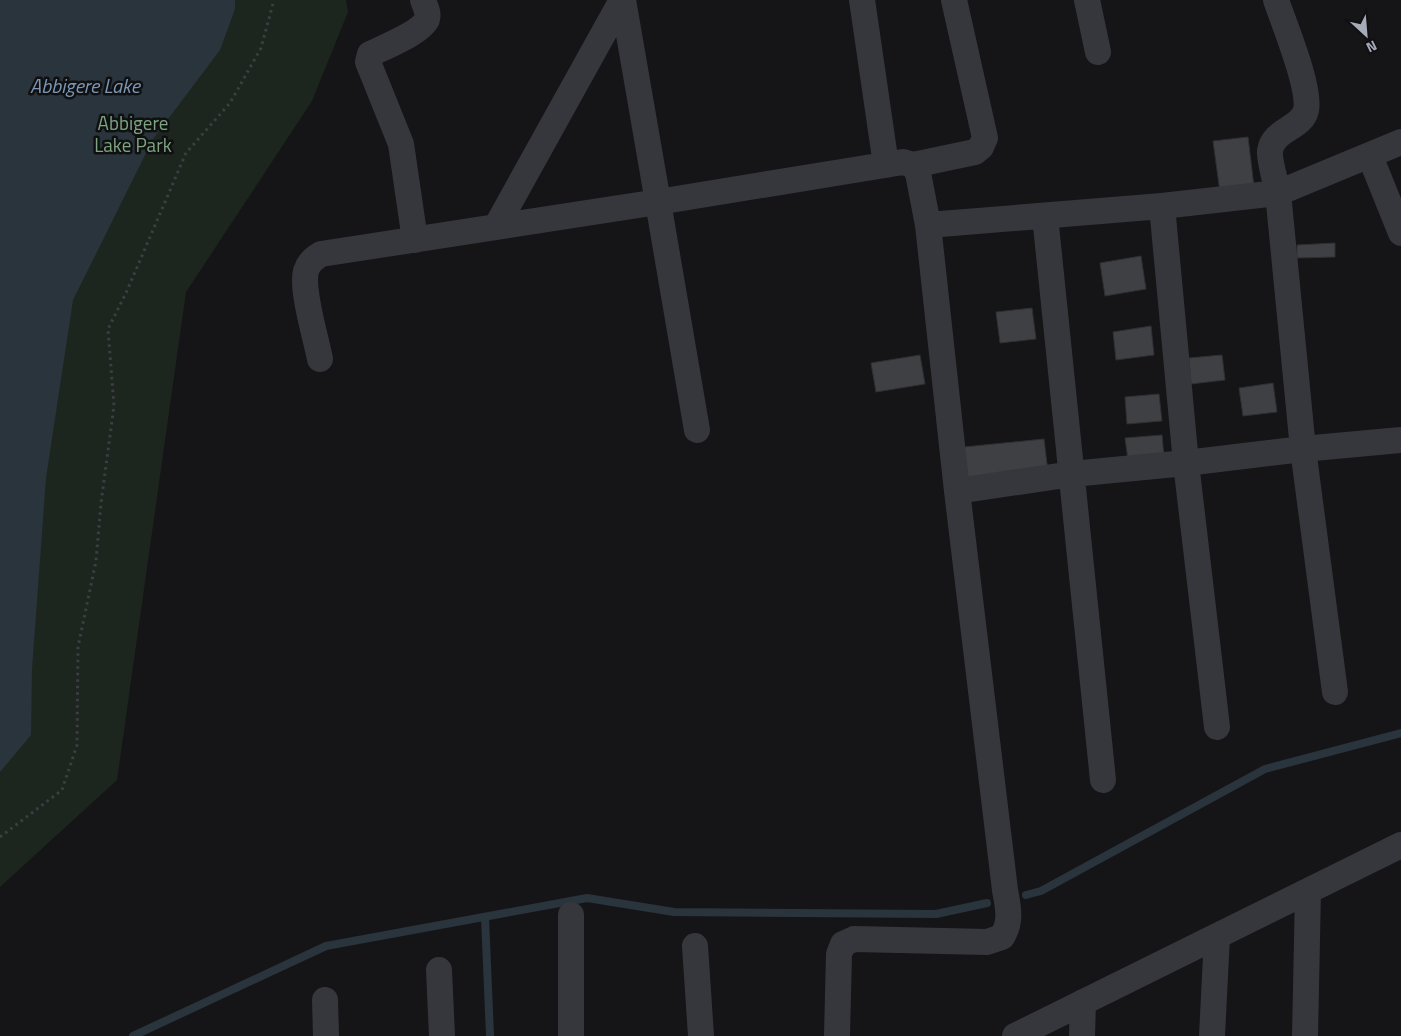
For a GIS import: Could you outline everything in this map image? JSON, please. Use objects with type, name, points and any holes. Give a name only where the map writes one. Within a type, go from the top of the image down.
[{"type":"street","points":[[415,240],[401,144],[368,62],[370,54],[417,30],[427,21],[428,14],[423,0]]},
{"type":"street","points":[[496,227],[622,0]]},
{"type":"street","points":[[622,0],[697,430]]},
{"type":"street","points":[[862,0],[886,165]]},
{"type":"street","points":[[320,359],[304,284],[306,269],[313,259],[320,254],[903,162],[913,165],[975,152],[981,147],[984,138],[954,0]]},
{"type":"street","points":[[1087,0],[1098,52]]},
{"type":"street","points":[[1276,0],[1307,92],[1306,111],[1300,120],[1276,137],[1270,152],[1278,193],[1303,449],[1335,692]]},
{"type":"street","points":[[928,225],[1162,206],[1278,193],[1401,142]]},
{"type":"street","points":[[1370,156],[1401,232]]},
{"type":"street","points":[[837,1036],[839,954],[843,944],[854,939],[987,942],[1002,937],[1008,924],[1009,912],[957,491],[928,225],[918,173],[913,165]]},
{"type":"street","points":[[1162,206],[1186,463],[1217,727]]},
{"type":"street","points":[[1044,216],[1103,780]]},
{"type":"street","points":[[957,491],[1072,474],[1401,440]]},
{"type":"street","points":[[1015,1036],[1401,845]]},
{"type":"street","points":[[1305,1036],[1308,891]]},
{"type":"street","points":[[571,915],[571,1036]]},
{"type":"street","points":[[1212,1036],[1217,936]]},
{"type":"street","points":[[696,946],[701,1036]]},
{"type":"street","points":[[438,970],[442,1036]]},
{"type":"street","points":[[325,1000],[326,1036]]},
{"type":"street","points":[[1082,1036],[1083,1002]]},
{"type":"path","points":[[0,837],[62,790],[77,744],[78,647],[96,561],[101,503],[114,406],[108,329],[126,293],[186,153],[230,103],[261,48],[274,0]]},
{"type":"green space","name":"Abbigere Lake Park","points":[[0,0],[346,0],[348,12],[312,101],[186,292],[117,780],[0,887]]},
{"type":"water","name":"Abbigere Lake","points":[[0,0],[235,0],[235,9],[220,50],[153,139],[73,300],[46,478],[32,669],[31,735],[0,772]]},
{"type":"building","points":[[1248,137],[1254,187],[1220,192],[1213,141]]},
{"type":"building","points":[[1335,243],[1335,257],[1297,258],[1297,245]]},
{"type":"building","points":[[1141,256],[1146,289],[1105,296],[1100,263]]},
{"type":"building","points":[[1032,308],[1036,339],[1000,343],[996,312]]},
{"type":"building","points":[[1151,326],[1154,355],[1116,360],[1113,332]]},
{"type":"building","points":[[920,355],[925,384],[876,392],[871,363]]},
{"type":"building","points":[[1222,355],[1225,380],[1191,384],[1189,358]]},
{"type":"building","points":[[1273,383],[1277,412],[1243,416],[1239,388]]},
{"type":"building","points":[[1159,394],[1162,421],[1127,424],[1125,397]]},
{"type":"building","points":[[1162,435],[1164,457],[1128,460],[1125,438]]},
{"type":"building","points":[[1044,439],[1048,472],[968,480],[964,447]]},
{"type":"waterway","points":[[1026,895],[1041,891],[1265,769],[1401,733]]},
{"type":"waterway","points":[[133,1036],[326,946],[587,898],[674,912],[936,914],[987,903]]},
{"type":"waterway","points":[[485,917],[490,1036]]}]
